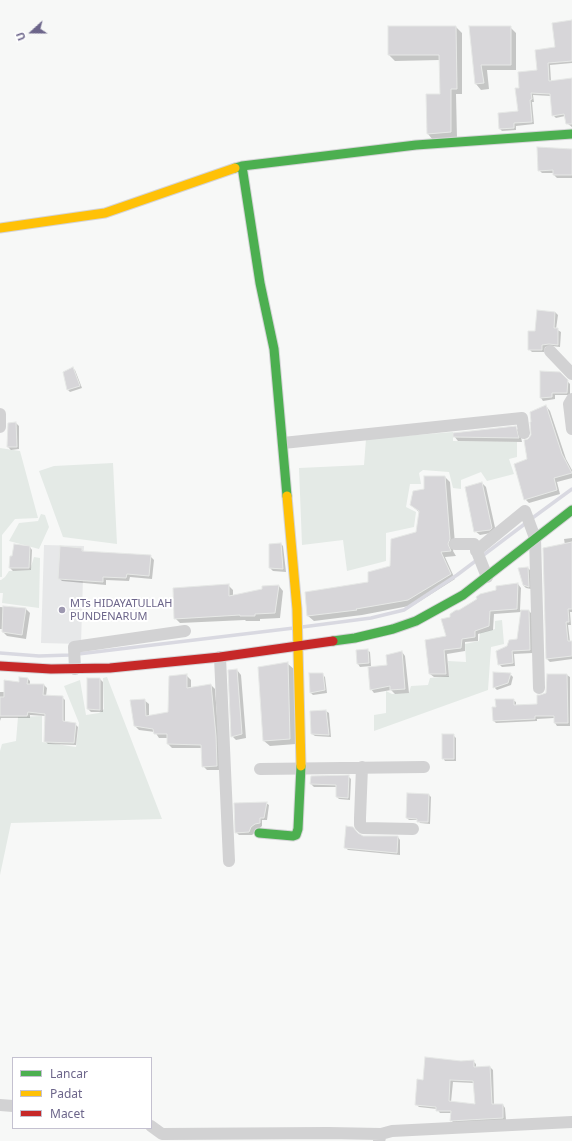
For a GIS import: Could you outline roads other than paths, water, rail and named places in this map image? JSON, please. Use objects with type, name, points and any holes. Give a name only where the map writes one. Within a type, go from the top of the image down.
[{"type":"street","points":[[0,228],[106,213],[242,166],[416,145],[572,134]]},
{"type":"street","points":[[242,166],[260,284],[274,349],[283,443],[298,642],[301,769],[298,829],[296,835],[293,836],[259,833]]},
{"type":"street","points":[[550,351],[572,374]]},
{"type":"street","points":[[572,400],[570,404],[572,429]]},
{"type":"street","points":[[0,414],[0,427]]},
{"type":"street","points":[[283,443],[522,418],[524,433]]},
{"type":"street","points":[[0,666],[51,669],[75,660],[110,668],[220,657],[298,642],[355,638],[393,629],[416,621],[463,596],[572,510]]},
{"type":"street","points":[[478,556],[525,511],[535,538],[539,688]]},
{"type":"street","points":[[455,544],[474,544],[487,576]]},
{"type":"street","points":[[75,660],[74,647],[186,631]]},
{"type":"street","points":[[220,657],[229,861]]},
{"type":"street","points":[[362,767],[360,824],[363,828],[413,829]]},
{"type":"street","points":[[260,769],[424,767]]},
{"type":"street","points":[[0,1105],[12,1106]]},
{"type":"street","points":[[152,1127],[162,1134],[320,1133],[380,1138],[392,1131],[572,1122]]},
{"type":"waterway","points":[[531,519],[572,489]]},
{"type":"waterway","points":[[302,627],[371,618],[404,610],[457,575],[526,523]]},
{"type":"waterway","points":[[0,653],[39,656],[70,655],[294,628]]},
{"type":"place","name":"MTs HIDAYATULLAH PUNDENARUM","points":[[62,610]]}]
